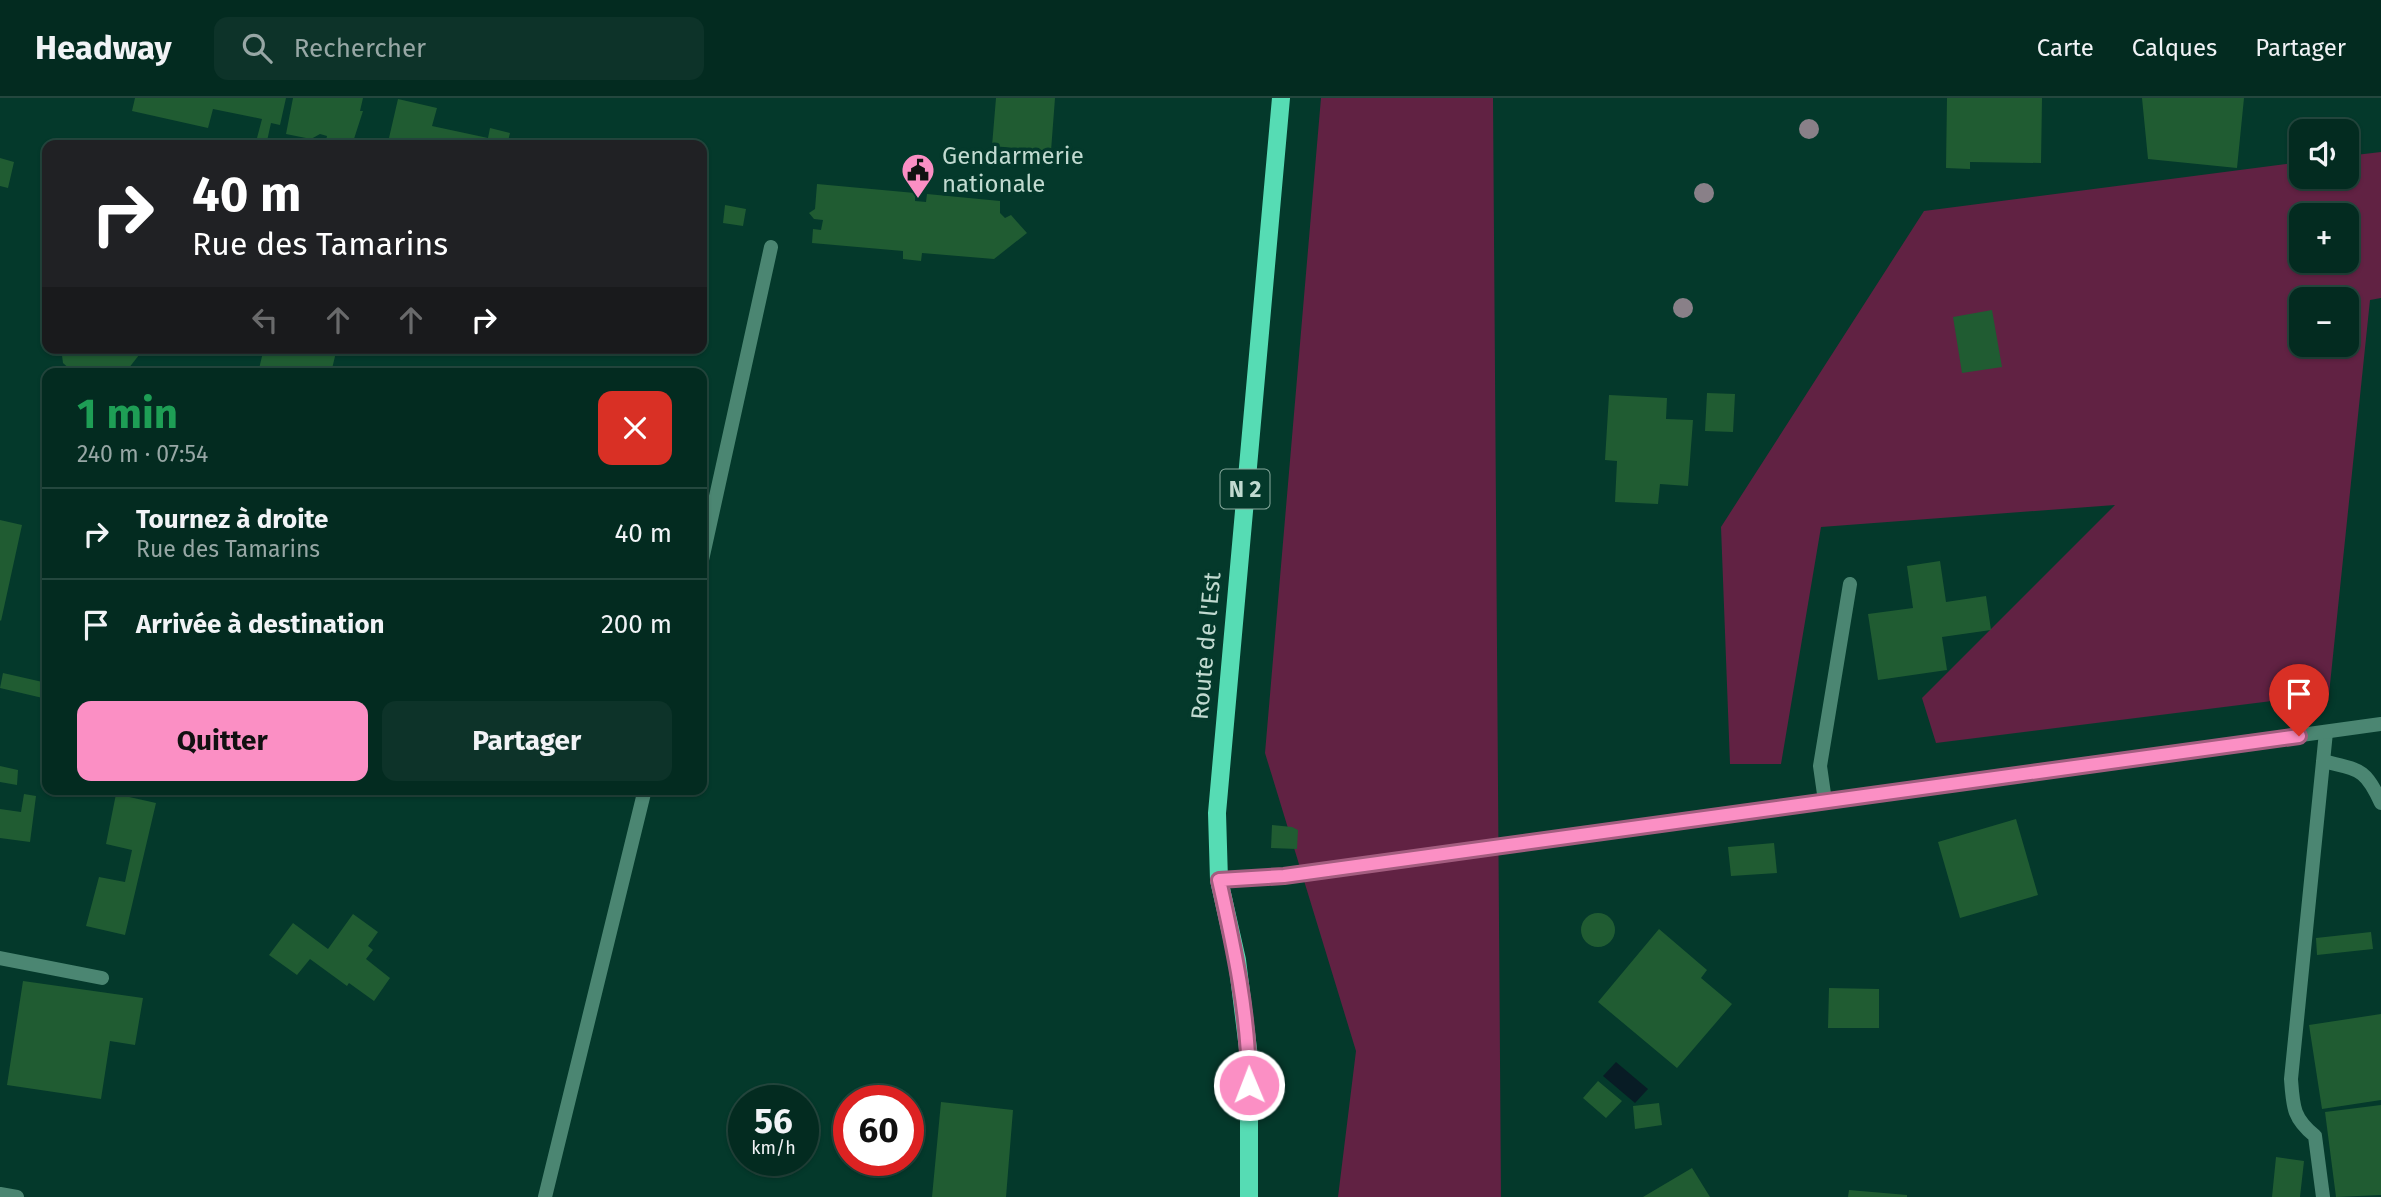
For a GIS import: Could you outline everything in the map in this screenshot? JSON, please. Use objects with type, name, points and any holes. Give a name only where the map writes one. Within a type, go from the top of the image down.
[{"type":"main road","name":"Route de l'Est","points":[[1249,1197],[1249,1057],[1237,960],[1219,880],[1218,800],[1280,98]]},
{"type":"street","points":[[707,537],[771,247]]},
{"type":"street","points":[[1825,801],[1820,765],[1850,584]]},
{"type":"street","points":[[1219,880],[1284,876],[2381,724]]},
{"type":"street","points":[[2323,1197],[2315,1136],[2300,1124],[2293,1107],[2291,1079],[2326,732]]},
{"type":"street","points":[[2323,761],[2362,771],[2381,803]]},
{"type":"street","points":[[545,1197],[644,795]]},
{"type":"street","points":[[0,958],[102,978]]},
{"type":"street","points":[[0,1194],[17,1197]]},
{"type":"shaded area","points":[[1321,98],[1493,98],[1501,1197],[1338,1197],[1356,1051],[1265,753]]},
{"type":"shaded area","points":[[2381,152],[2381,298],[2370,300],[2329,694],[1936,743],[1922,698],[2115,505],[1821,527],[1781,764],[1730,764],[1721,527],[1924,211],[2289,164],[2289,189],[2359,189],[2359,155]]},
{"type":"water","points":[[1616,1062],[1648,1089],[1635,1103],[1603,1076]]},
{"type":"building","points":[[135,98],[286,98],[280,125],[271,123],[267,140],[257,138],[262,119],[213,109],[208,128],[132,111]]},
{"type":"building","points":[[293,98],[363,98],[360,111],[363,111],[354,140],[326,140],[327,136],[320,134],[311,139],[286,134]]},
{"type":"building","points":[[996,98],[1055,98],[1051,151],[992,146]]},
{"type":"building","points":[[1947,98],[2042,98],[2041,163],[1970,162],[1970,169],[1946,168]]},
{"type":"building","points":[[2142,98],[2244,98],[2237,168],[2148,159]]},
{"type":"building","points":[[398,99],[437,108],[432,126],[488,138],[490,128],[510,133],[508,140],[389,138]]},
{"type":"building","points":[[0,158],[14,162],[8,188],[0,186]]},
{"type":"building","points":[[817,184],[915,193],[915,201],[926,202],[927,194],[1000,201],[1000,213],[1005,218],[1011,215],[1027,233],[994,259],[922,253],[921,261],[903,259],[903,251],[812,243],[813,229],[821,230],[823,220],[814,219],[809,213],[815,209]]},
{"type":"building","points":[[725,205],[746,209],[743,226],[723,223]]},
{"type":"building","points":[[1992,310],[2002,367],[1962,373],[1953,317]]},
{"type":"building","points":[[62,354],[139,355],[129,368],[68,368],[63,363]]},
{"type":"building","points":[[263,354],[336,354],[332,368],[259,368]]},
{"type":"building","points":[[1707,393],[1735,394],[1733,432],[1705,431]]},
{"type":"building","points":[[1609,395],[1667,398],[1666,419],[1693,420],[1688,486],[1660,484],[1658,504],[1615,502],[1617,461],[1605,460]]},
{"type":"building","points":[[0,520],[22,525],[1,621],[0,620]]},
{"type":"building","points":[[1940,561],[1946,602],[1986,596],[1991,630],[1942,637],[1947,670],[1878,680],[1868,614],[1913,608],[1907,566]]},
{"type":"building","points":[[3,673],[42,682],[42,698],[0,688]]},
{"type":"building","points":[[0,766],[18,770],[17,785],[0,782]]},
{"type":"building","points":[[24,794],[36,796],[30,842],[0,838],[0,809],[21,812]]},
{"type":"building","points":[[116,795],[156,803],[125,935],[86,926],[99,877],[125,882],[132,850],[106,844]]},
{"type":"building","points":[[2016,819],[2038,895],[1960,918],[1938,842]]},
{"type":"building","points":[[1272,825],[1298,830],[1297,849],[1271,848]]},
{"type":"building","points":[[1774,843],[1777,873],[1731,876],[1728,847]]},
{"type":"building","points":[[1598,913],[1610,918],[1615,930],[1610,942],[1598,947],[1586,942],[1581,930],[1586,918]]},
{"type":"building","points":[[353,914],[378,932],[368,946],[373,950],[366,959],[390,978],[374,1001],[349,983],[347,986],[310,959],[297,975],[269,955],[293,923],[328,949]]},
{"type":"building","points":[[1659,929],[1707,970],[1701,978],[1732,1004],[1677,1068],[1598,1002]]},
{"type":"building","points":[[2371,932],[2373,949],[2317,955],[2316,938]]},
{"type":"building","points":[[23,981],[143,998],[135,1045],[110,1041],[101,1099],[7,1085]]},
{"type":"building","points":[[1829,988],[1879,989],[1879,1028],[1828,1028]]},
{"type":"building","points":[[2381,1014],[2381,1100],[2322,1109],[2309,1025]]},
{"type":"building","points":[[1598,1081],[1622,1101],[1606,1118],[1583,1098]]},
{"type":"building","points":[[941,1102],[1013,1110],[1006,1197],[932,1197]]},
{"type":"building","points":[[1659,1103],[1662,1125],[1635,1129],[1633,1106]]},
{"type":"building","points":[[2381,1105],[2381,1195],[2336,1197],[2325,1112]]},
{"type":"building","points":[[2276,1157],[2304,1161],[2300,1197],[2272,1197]]},
{"type":"building","points":[[1692,1168],[1710,1197],[1643,1197]]},
{"type":"building","points":[[1849,1190],[1907,1195],[1907,1197],[1848,1197]]},
{"type":"place","name":"Gendarmerie nationale","points":[[918,200]]},
{"type":"route","points":[[1249,1085],[1249,1057],[1237,960],[1219,880],[1284,876],[2299,736]]}]
